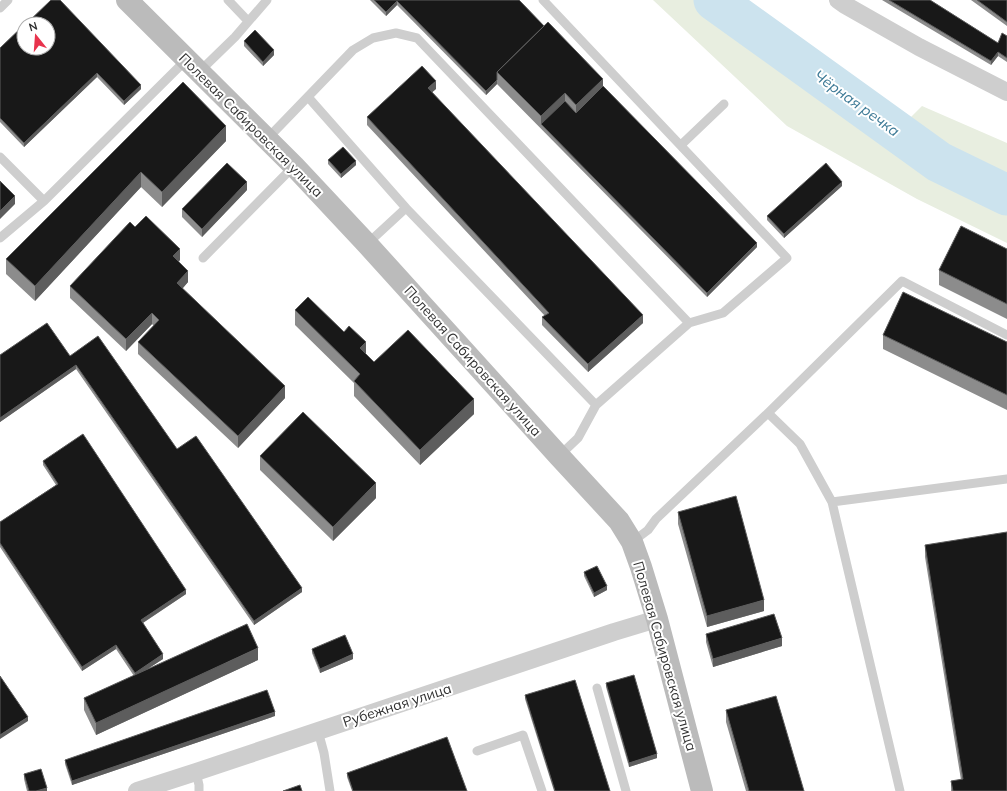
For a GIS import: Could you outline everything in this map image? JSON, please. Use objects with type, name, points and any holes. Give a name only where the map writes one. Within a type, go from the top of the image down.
[{"type":"street","name":"Полевая Сабировская улица","points":[[127,0],[294,166],[367,244],[618,521],[632,542],[641,567],[657,619],[702,791]]},
{"type":"street","points":[[838,0],[919,47],[1007,92]]},
{"type":"street","name":"Рубежная улица","points":[[137,791],[657,619]]},
{"type":"lane","points":[[0,8],[8,0]]},
{"type":"lane","points":[[228,0],[248,21]]},
{"type":"lane","points":[[0,238],[44,201],[193,65],[235,37],[267,0]]},
{"type":"lane","points":[[543,0],[787,258],[723,313],[689,323],[596,405],[578,438],[559,456]]},
{"type":"lane","points":[[266,139],[353,50],[373,38],[396,33],[417,38],[689,323]]},
{"type":"lane","points":[[308,97],[406,208],[596,405]]},
{"type":"lane","points":[[681,145],[724,104]]},
{"type":"lane","points":[[0,157],[44,201]]},
{"type":"lane","points":[[203,258],[294,166]]},
{"type":"lane","points":[[367,244],[406,208]]},
{"type":"lane","points":[[632,542],[648,530],[656,519],[768,413],[902,281],[1007,335]]},
{"type":"lane","points":[[768,413],[800,444],[832,502],[900,791]]},
{"type":"lane","points":[[832,502],[1007,479]]},
{"type":"lane","points":[[597,688],[626,791]]},
{"type":"lane","points":[[318,731],[324,753],[330,791]]},
{"type":"lane","points":[[477,751],[524,735],[542,791]]},
{"type":"lane","points":[[196,772],[199,791]]},
{"type":"shaded area","points":[[653,0],[702,0],[840,101],[931,163],[1007,200],[1007,243],[917,199],[787,126]]},
{"type":"shaded area","points":[[922,106],[1007,143],[1007,178],[978,165],[905,123]]},
{"type":"building","points":[[51,0],[60,0],[141,85],[124,101],[97,73],[24,143],[0,118],[0,48],[16,33],[16,56],[56,56],[56,16],[34,16]]},
{"type":"building","points":[[374,0],[519,0],[544,26],[497,72],[497,80],[486,91],[397,1],[386,12]]},
{"type":"building","points":[[889,0],[930,0],[998,43],[1002,33],[1007,36],[1007,58],[998,52],[991,61]]},
{"type":"building","points":[[977,0],[1007,0],[1007,22]]},
{"type":"building","points":[[548,22],[603,79],[576,105],[565,93],[541,116],[497,72]]},
{"type":"building","points":[[255,30],[274,50],[263,62],[244,41]]},
{"type":"building","points":[[422,66],[436,81],[428,88],[643,315],[588,364],[542,317],[549,313],[367,117]]},
{"type":"building","points":[[183,82],[226,126],[162,192],[141,172],[35,286],[6,259]]},
{"type":"building","points":[[603,86],[757,243],[707,293],[541,124],[565,101],[576,113]]},
{"type":"building","points":[[343,147],[356,161],[341,174],[328,160]]},
{"type":"building","points":[[227,163],[247,182],[202,229],[182,209]]},
{"type":"building","points":[[826,163],[842,182],[784,234],[767,216]]},
{"type":"building","points":[[0,181],[15,196],[0,211]]},
{"type":"building","points":[[146,216],[180,249],[173,256],[188,271],[177,283],[285,386],[238,436],[138,342],[159,320],[152,313],[126,339],[70,286],[130,222],[135,227]]},
{"type":"building","points":[[961,226],[1007,249],[1007,304],[939,270]]},
{"type":"building","points":[[903,292],[1007,342],[1007,395],[883,335]]},
{"type":"building","points":[[308,297],[344,332],[349,326],[366,342],[360,348],[374,362],[408,330],[474,399],[420,450],[354,381],[360,374],[295,310]]},
{"type":"building","points":[[47,323],[70,356],[98,336],[177,449],[196,436],[302,588],[254,621],[76,365],[0,418],[0,355]]},
{"type":"building","points":[[303,412],[376,483],[333,527],[260,456]]},
{"type":"building","points":[[83,434],[186,590],[141,620],[163,654],[135,673],[116,645],[82,667],[0,543],[0,522],[58,484],[43,461]]},
{"type":"building","points":[[736,496],[764,600],[707,616],[678,512]]},
{"type":"building","points":[[1007,532],[1007,791],[953,791],[951,781],[963,779],[925,545]]},
{"type":"building","points":[[597,566],[607,586],[594,593],[584,572]]},
{"type":"building","points":[[774,614],[782,638],[713,659],[706,634]]},
{"type":"building","points":[[247,624],[258,648],[96,723],[84,698]]},
{"type":"building","points":[[345,635],[353,654],[320,669],[312,649]]},
{"type":"building","points":[[634,675],[657,754],[629,763],[606,683]]},
{"type":"building","points":[[0,676],[28,717],[0,735]]},
{"type":"building","points":[[575,680],[610,791],[555,791],[525,695]]},
{"type":"building","points":[[267,690],[275,712],[72,781],[65,760]]},
{"type":"building","points":[[776,696],[804,791],[749,791],[726,710]]},
{"type":"building","points":[[447,737],[467,791],[353,791],[347,773]]},
{"type":"building","points":[[41,769],[47,788],[29,791],[24,774]]},
{"type":"building","points":[[300,785],[302,791],[283,791]]},
{"type":"waterway","name":"Чёрная речка","points":[[714,0],[939,162],[1007,195]]}]
